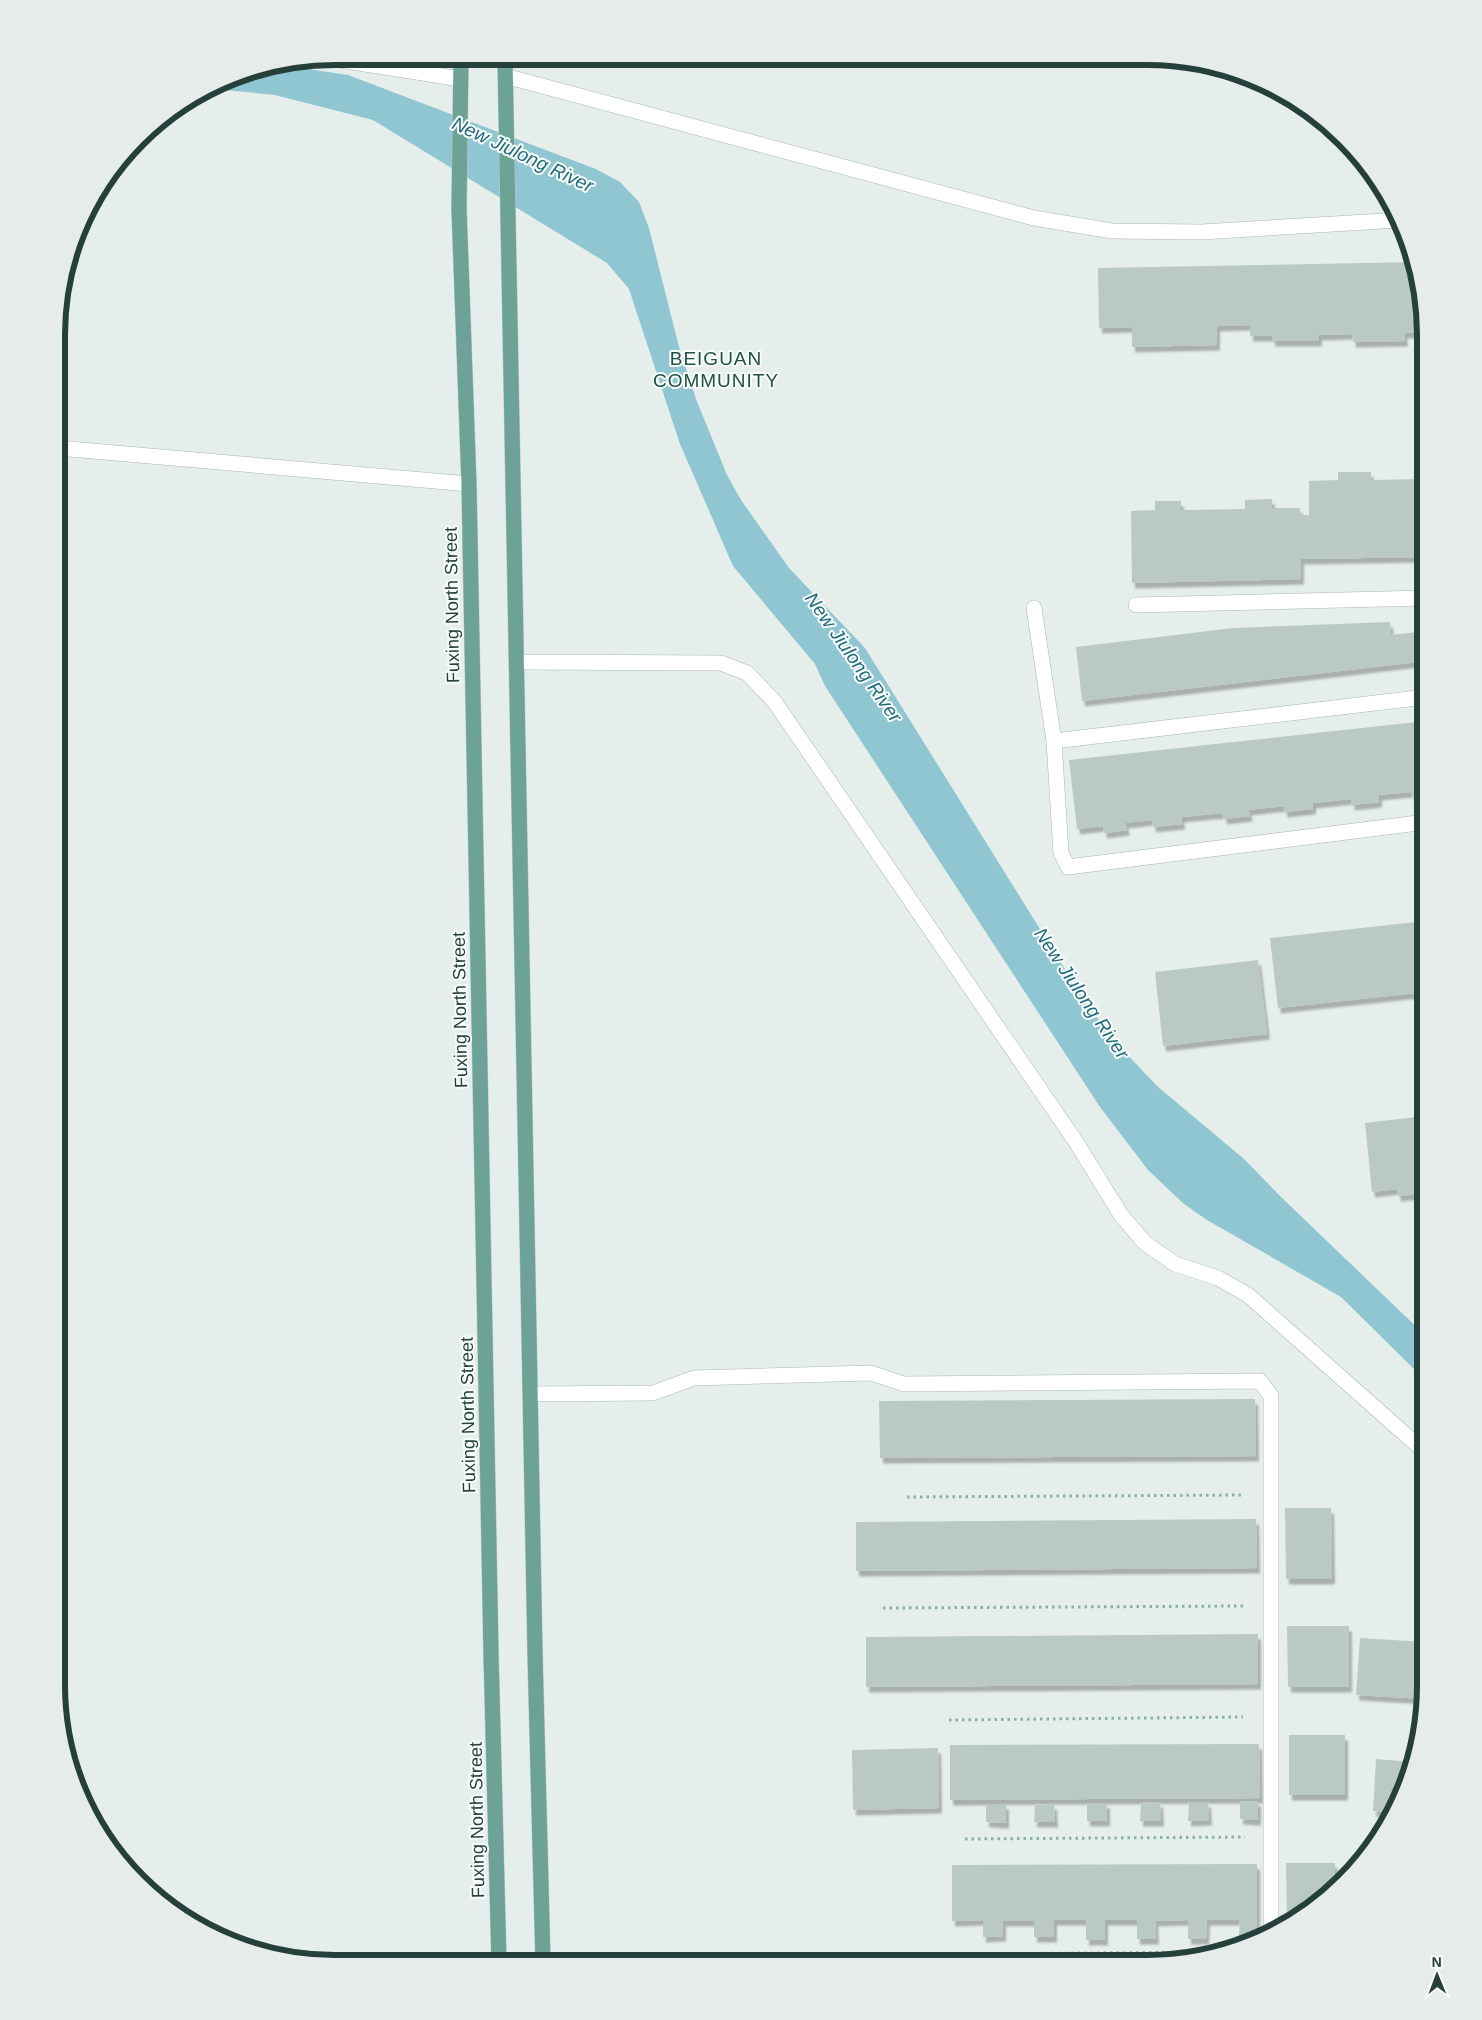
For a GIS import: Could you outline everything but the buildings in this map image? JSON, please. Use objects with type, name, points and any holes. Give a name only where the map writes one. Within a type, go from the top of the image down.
[{"type":"main road","name":"Fuxing North Street","points":[[461,65],[460,209],[469,484],[491,1654],[499,1955]]},
{"type":"main road","points":[[505,65],[530,1394],[543,1955]]},
{"type":"street","points":[[370,65],[461,80]]},
{"type":"street","points":[[505,76],[1034,218],[1112,231],[1201,232],[1391,221]]},
{"type":"street","points":[[65,449],[469,484]]},
{"type":"street","points":[[1136,605],[1417,598]]},
{"type":"street","points":[[1034,608],[1054,740],[1061,854],[1068,867],[1417,823]]},
{"type":"street","points":[[516,662],[721,663],[747,673],[774,701],[1076,1142],[1121,1215],[1145,1243],[1175,1264],[1218,1278],[1248,1296],[1417,1445]]},
{"type":"street","points":[[1054,740],[1417,698]]},
{"type":"street","points":[[530,1394],[653,1393],[694,1378],[871,1373],[904,1384],[1260,1380],[1271,1396],[1271,1924]]},
{"type":"path","points":[[907,1497],[1271,1495]]},
{"type":"path","points":[[883,1608],[1272,1606]]},
{"type":"path","points":[[949,1720],[1272,1717]]},
{"type":"path","points":[[966,1838],[1272,1837]]},
{"type":"path","points":[[954,1954],[1186,1952]]},
{"type":"water","name":"New Jiulong River","points":[[297,67],[348,75],[596,169],[620,182],[639,202],[649,228],[679,347],[696,399],[727,475],[741,500],[789,568],[865,648],[1086,1003],[1119,1046],[1157,1086],[1244,1159],[1417,1327],[1417,1372],[1341,1297],[1207,1220],[1184,1204],[1148,1170],[1100,1107],[825,686],[815,664],[733,566],[680,444],[629,289],[607,263],[373,120],[275,95],[223,90],[248,79]]},
{"type":"district","name":"BEIGUAN COMMUNITY","points":[[716,369]]}]
